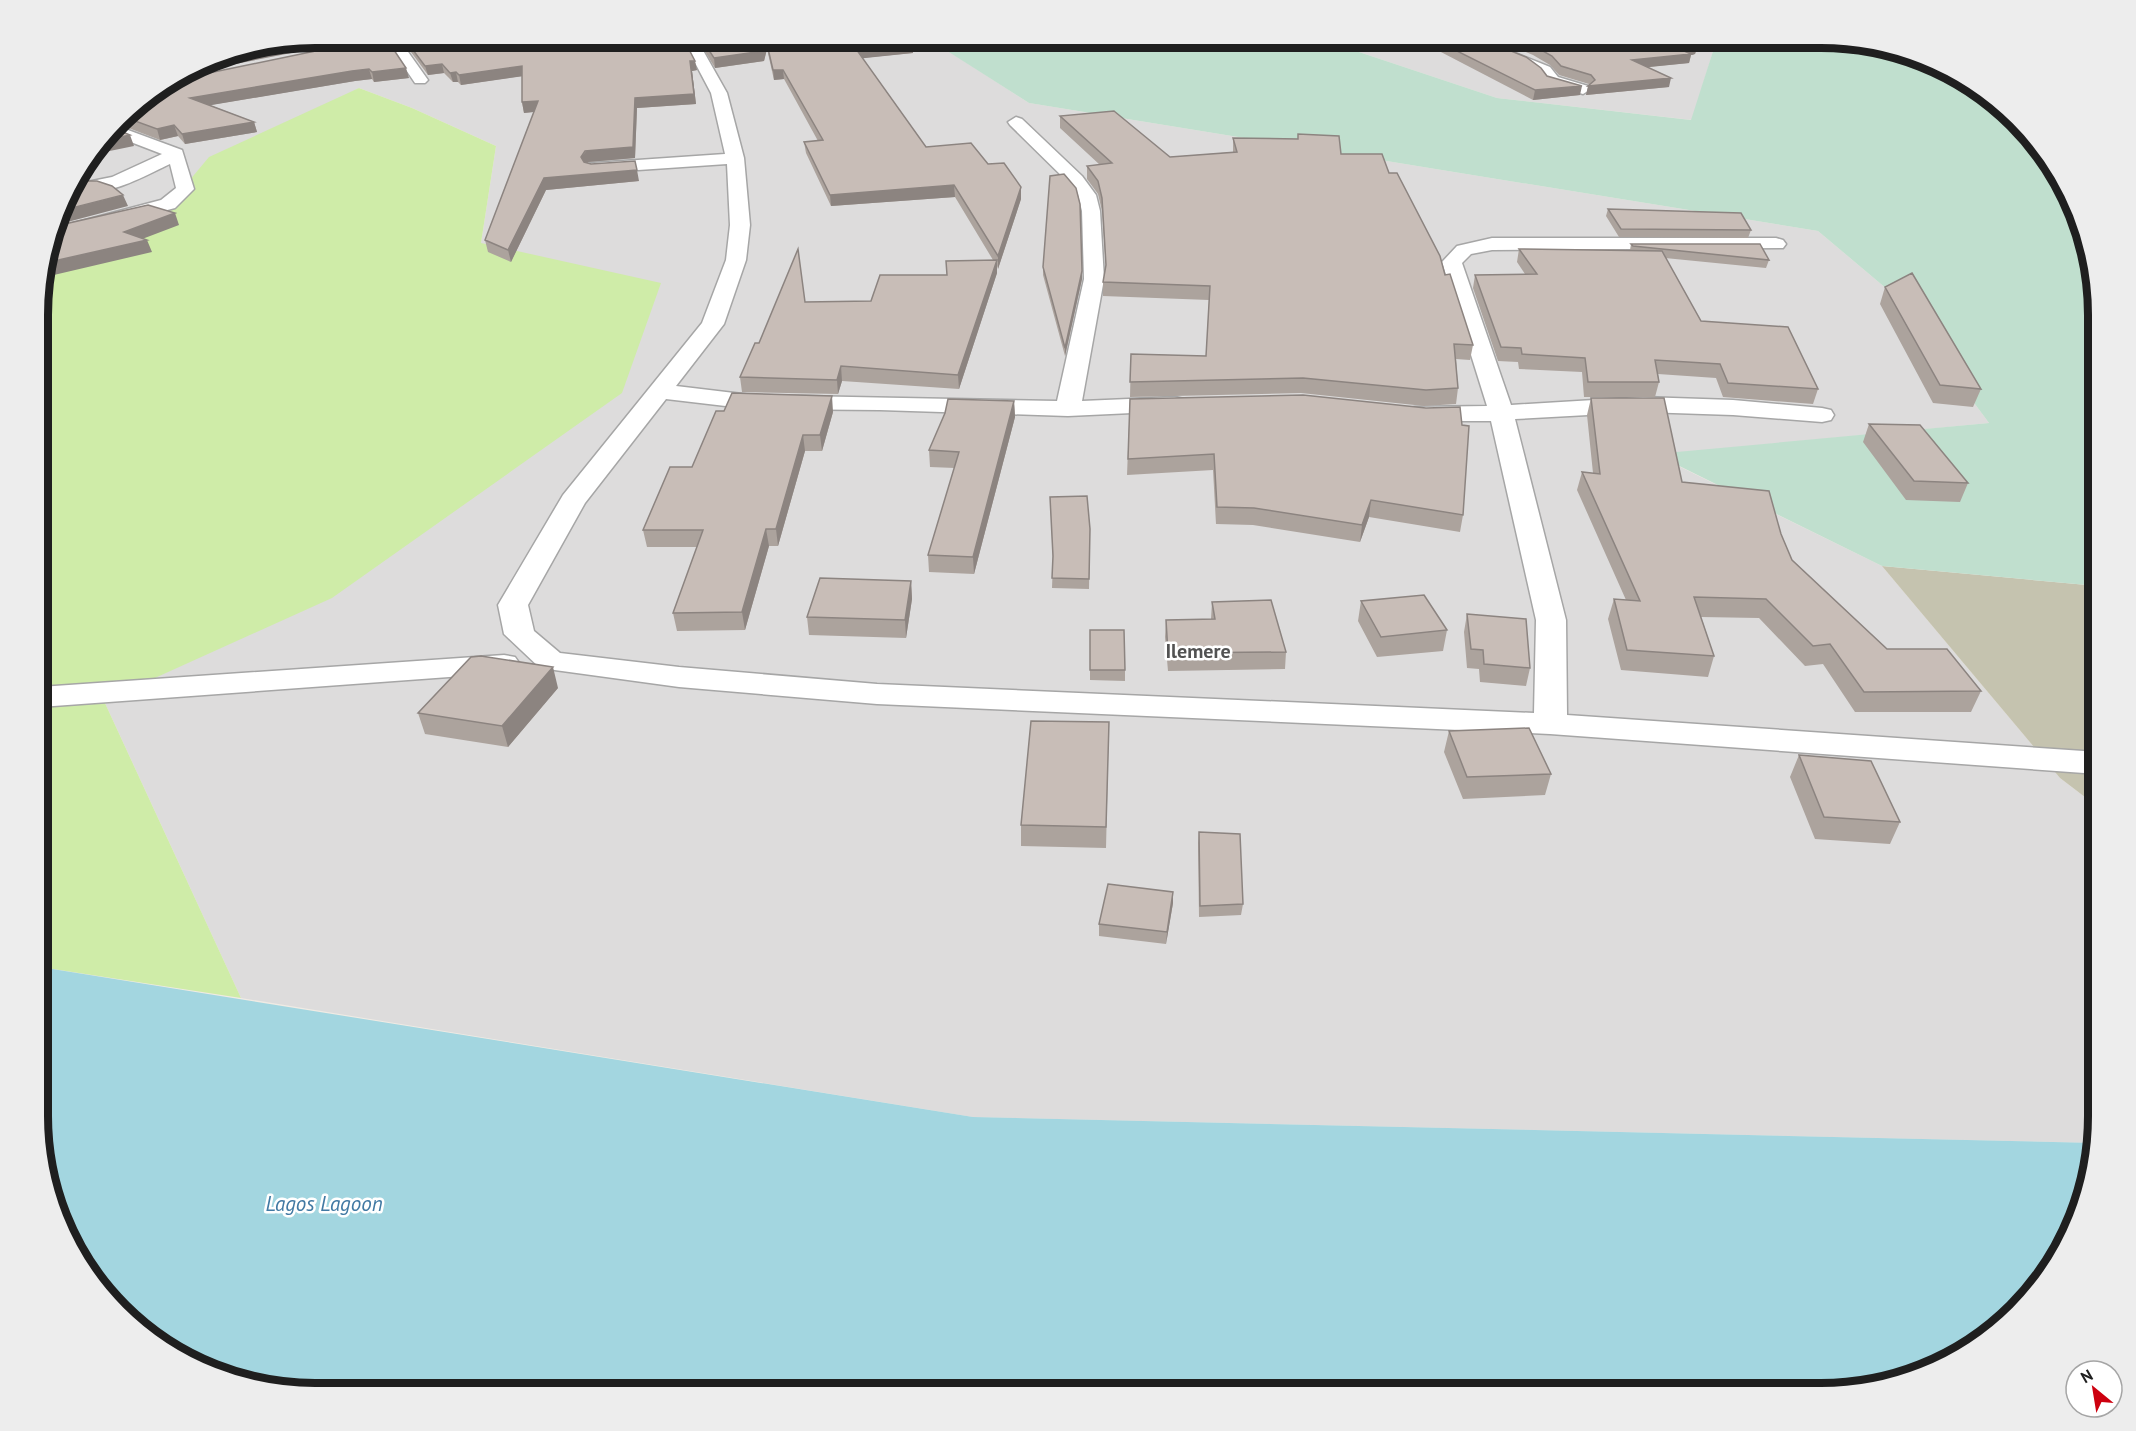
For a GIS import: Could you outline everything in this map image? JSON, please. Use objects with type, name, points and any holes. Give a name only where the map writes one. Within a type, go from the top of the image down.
[{"type":"street","points":[[323,54],[347,48]]},
{"type":"street","points":[[397,48],[420,80]]},
{"type":"street","points":[[551,661],[519,634],[513,605],[573,501],[713,324],[736,260],[740,225],[735,158],[719,93],[699,48]]},
{"type":"street","points":[[1502,48],[1545,70],[1551,76],[1551,80],[1583,89]]},
{"type":"street","points":[[1016,122],[1076,180],[1087,195],[1091,211],[1094,279],[1068,409]]},
{"type":"street","points":[[61,234],[168,204],[185,189],[179,158],[172,152],[120,133]]},
{"type":"street","points":[[124,154],[136,140]]},
{"type":"street","points":[[93,186],[128,176],[170,157],[172,152]]},
{"type":"street","points":[[594,168],[735,158]]},
{"type":"street","points":[[1551,724],[1551,620],[1501,412],[1452,262],[1464,250],[1492,244],[1776,244]]},
{"type":"street","points":[[659,391],[751,402],[880,403],[1068,409],[1197,403]]},
{"type":"street","points":[[1393,411],[1424,415],[1586,406],[1704,406],[1822,415]]},
{"type":"street","points":[[48,696],[551,661],[679,677],[878,694],[1551,724],[2088,762]]},
{"type":"shaded area","points":[[315,48],[944,48],[1029,103],[1818,231],[1894,295],[1989,423],[1656,455],[1882,566],[2060,778],[2088,799],[2086,1143],[973,1117],[241,998],[104,701],[481,243],[496,146],[412,108],[359,88],[133,248],[51,275],[57,246],[68,213],[84,181],[114,139],[152,103],[181,84],[213,68],[263,53]]},
{"type":"shaded area","points":[[1347,48],[1714,48],[1692,120],[1497,98]]},
{"type":"shaded area","points":[[1882,566],[2088,585],[2088,799],[2060,778]]},
{"type":"green space","points":[[943,48],[1347,48],[1497,98],[1691,120],[1714,48],[1856,50],[1890,57],[1923,68],[1984,103],[2010,126],[2043,167],[2074,229],[2086,280],[2088,315],[2088,585],[1882,566],[1655,454],[1989,423],[1894,295],[1818,231],[1029,103]]},
{"type":"green space","points":[[359,88],[412,108],[496,146],[481,243],[661,283],[622,393],[332,598],[104,701],[241,998],[48,968],[48,315],[51,275],[133,248],[209,157]]},
{"type":"water","name":"Lagos Lagoon","points":[[48,968],[973,1117],[2086,1143],[2079,1185],[2068,1218],[2052,1250],[2033,1279],[2010,1305],[1969,1338],[1923,1363],[1890,1374],[1856,1381],[1821,1383],[315,1383],[280,1381],[246,1374],[213,1363],[181,1347],[152,1328],[114,1292],[84,1250],[62,1202],[50,1151]]},
{"type":"building","points":[[331,48],[393,48],[406,68],[372,72],[369,69],[352,71],[190,98],[254,122],[182,134],[174,125],[157,129],[132,120],[152,103],[199,75]]},
{"type":"building","points":[[412,48],[688,48],[695,61],[690,61],[694,94],[635,98],[633,147],[585,151],[581,157],[584,162],[591,164],[635,161],[637,170],[544,178],[508,250],[485,240],[538,101],[522,102],[522,66],[459,75],[456,72],[450,73],[442,64],[425,66]]},
{"type":"building","points":[[708,48],[764,48],[763,51],[714,58]]},
{"type":"building","points":[[768,48],[867,48],[856,49],[926,147],[971,143],[988,164],[1004,163],[1021,187],[998,256],[954,185],[830,195],[804,142],[823,140],[783,70],[773,70]]},
{"type":"building","points":[[1451,48],[1504,48],[1526,57],[1541,68],[1547,76],[1582,86],[1535,90]]},
{"type":"building","points":[[1538,48],[1677,48],[1691,54],[1632,60],[1671,78],[1588,86],[1595,80],[1591,75],[1561,66],[1552,56]]},
{"type":"building","points":[[1114,111],[1170,157],[1237,152],[1233,138],[1298,139],[1298,134],[1339,136],[1341,154],[1382,154],[1389,173],[1397,173],[1440,256],[1445,275],[1450,274],[1473,345],[1454,344],[1458,388],[1426,390],[1303,378],[1130,382],[1131,354],[1206,356],[1210,286],[1103,282],[1106,265],[1102,198],[1098,181],[1087,166],[1112,163],[1060,116]]},
{"type":"building","points":[[121,131],[130,135],[115,138]]},
{"type":"building","points":[[1064,174],[1076,188],[1080,204],[1082,271],[1065,348],[1043,267],[1050,176]]},
{"type":"building","points":[[84,181],[97,181],[112,186],[123,195],[70,208]]},
{"type":"building","points":[[148,205],[175,213],[124,232],[147,240],[53,261],[64,224]]},
{"type":"building","points":[[1608,209],[1741,213],[1751,230],[1621,229]]},
{"type":"building","points":[[1631,244],[1760,244],[1769,260],[1633,246]]},
{"type":"building","points":[[798,249],[805,302],[871,301],[880,275],[947,275],[946,261],[997,260],[958,375],[841,366],[837,380],[740,377],[755,343],[759,343]]},
{"type":"building","points":[[1519,249],[1662,251],[1701,321],[1788,327],[1818,389],[1728,383],[1720,364],[1655,360],[1659,382],[1588,382],[1585,358],[1522,354],[1521,348],[1501,347],[1475,275],[1537,274]]},
{"type":"building","points":[[1912,273],[1981,389],[1940,385],[1885,287]]},
{"type":"building","points":[[732,393],[832,396],[820,435],[803,435],[776,529],[766,529],[742,612],[673,613],[703,530],[643,530],[670,467],[692,467],[716,411],[724,411]]},
{"type":"building","points":[[1303,395],[1426,408],[1460,407],[1462,425],[1469,426],[1463,515],[1371,500],[1362,525],[1254,508],[1217,507],[1214,454],[1128,459],[1130,399]]},
{"type":"building","points":[[1591,398],[1664,398],[1682,482],[1769,491],[1781,534],[1792,560],[1887,649],[1947,649],[1981,691],[1864,692],[1830,644],[1813,646],[1766,599],[1694,597],[1714,656],[1627,650],[1614,599],[1640,601],[1582,472],[1600,474]]},
{"type":"building","points":[[948,399],[1014,401],[973,557],[928,555],[959,452],[929,450],[945,413]]},
{"type":"building","points":[[1869,424],[1920,425],[1968,483],[1914,481]]},
{"type":"building","points":[[1087,496],[1090,529],[1089,579],[1052,578],[1050,497]]},
{"type":"building","points":[[820,578],[911,581],[905,620],[807,617]]},
{"type":"building","points":[[1424,595],[1447,630],[1381,637],[1361,601]]},
{"type":"building","points":[[1271,600],[1286,652],[1168,653],[1166,620],[1215,619],[1212,602]]},
{"type":"building","points":[[1467,614],[1526,619],[1530,668],[1484,664],[1483,650],[1471,649]]},
{"type":"building","points":[[1090,630],[1124,630],[1125,670],[1090,670]]},
{"type":"building","points":[[481,656],[553,667],[502,726],[418,713],[471,657]]},
{"type":"building","points":[[1031,721],[1109,722],[1106,827],[1021,825]]},
{"type":"building","points":[[1529,728],[1551,774],[1467,777],[1449,731]]},
{"type":"building","points":[[1799,755],[1871,761],[1900,822],[1824,817]]},
{"type":"building","points":[[1199,832],[1240,834],[1243,904],[1200,906]]},
{"type":"building","points":[[1108,884],[1173,892],[1167,932],[1099,924]]},
{"type":"district","name":"Ilemere","points":[[1198,651]]}]
